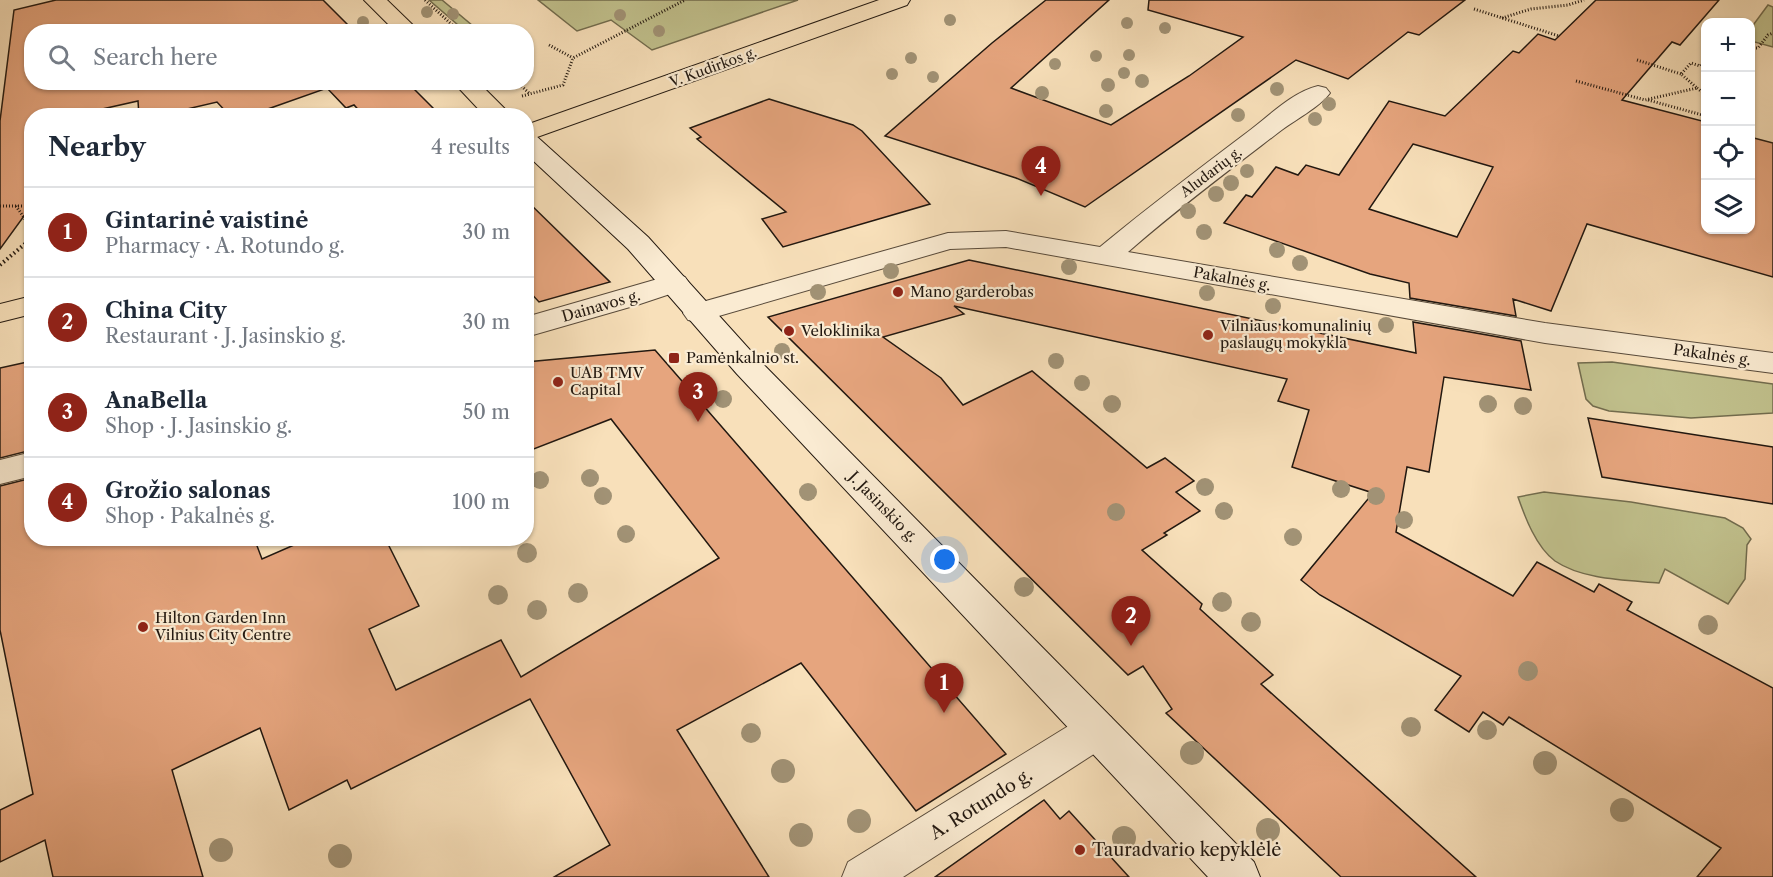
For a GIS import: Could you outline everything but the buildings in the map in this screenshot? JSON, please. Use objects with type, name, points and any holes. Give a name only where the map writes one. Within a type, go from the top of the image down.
[{"type":"main road","points":[[375,0],[400,24]]},
{"type":"main road","name":"V. Kudirkos g.","points":[[534,131],[899,0]]},
{"type":"main road","points":[[472,90],[492,108]]},
{"type":"main road","points":[[0,313],[24,307]]},
{"type":"street","name":"Aludarių g.","points":[[1106,256],[1288,113],[1318,93]]},
{"type":"street","name":"J. Jasinskio g.","points":[[534,147],[638,243],[675,283],[698,313],[1238,877]]},
{"type":"street","name":"Pakalnės g.","points":[[698,313],[948,241],[1006,240],[1411,312],[1545,333],[1773,363]]},
{"type":"street","name":"Dainavos g.","points":[[534,325],[675,283]]},
{"type":"street","points":[[0,472],[24,466]]},
{"type":"street","name":"A. Rotundo g.","points":[[864,877],[1097,730]]},
{"type":"path","points":[[425,0],[451,24]]},
{"type":"path","points":[[521,96],[563,85],[573,58],[685,0]]},
{"type":"path","points":[[1502,18],[1531,9],[1568,5],[1584,0]]},
{"type":"path","points":[[1474,9],[1559,36]]},
{"type":"path","points":[[1755,48],[1758,48],[1768,35],[1773,33]]},
{"type":"path","points":[[549,45],[573,58]]},
{"type":"path","points":[[1637,60],[1681,74],[1701,91]]},
{"type":"path","points":[[1681,74],[1691,63],[1701,65]]},
{"type":"path","points":[[1576,81],[1701,115]]},
{"type":"path","points":[[1645,100],[1698,88]]},
{"type":"path","points":[[526,90],[529,93]]},
{"type":"path","points":[[0,206],[24,206]]},
{"type":"path","points":[[16,206],[24,218]]},
{"type":"path","points":[[0,265],[24,245]]},
{"type":"green space","points":[[429,0],[442,0],[471,24],[457,24]]},
{"type":"green space","points":[[538,0],[798,0],[652,50],[611,20],[577,31]]},
{"type":"green space","points":[[1768,5],[1773,7],[1773,47],[1755,42],[1755,23]]},
{"type":"green space","points":[[1612,362],[1773,384],[1773,413],[1691,418],[1609,411],[1593,406],[1586,399],[1578,363]]},
{"type":"green space","points":[[1544,492],[1631,502],[1725,518],[1743,528],[1751,539],[1747,545],[1745,579],[1728,604],[1665,569],[1659,583],[1592,576],[1566,567],[1555,561],[1542,548],[1532,531],[1518,497]]},
{"type":"place","name":"Grožio salonas","points":[[1041,196]]},
{"type":"place","name":"Mano garderobas","points":[[898,292]]},
{"type":"place","name":"Veloklinika","points":[[789,331]]},
{"type":"place","name":"Vilniaus komunalinių paslaugų mokykla","points":[[1208,335]]},
{"type":"place","name":"Pamėnkalnio st.","points":[[674,358]]},
{"type":"place","name":"UAB TMV Capital","points":[[558,382]]},
{"type":"place","name":"AnaBella","points":[[698,422]]},
{"type":"place","name":"Hilton Garden Inn Vilnius City Centre","points":[[143,627]]},
{"type":"place","name":"China City","points":[[1131,646]]},
{"type":"place","name":"Gintarinė vaistinė","points":[[944,713]]},
{"type":"place","name":"Tauradvario kepyklėlė","points":[[1080,850]]}]
